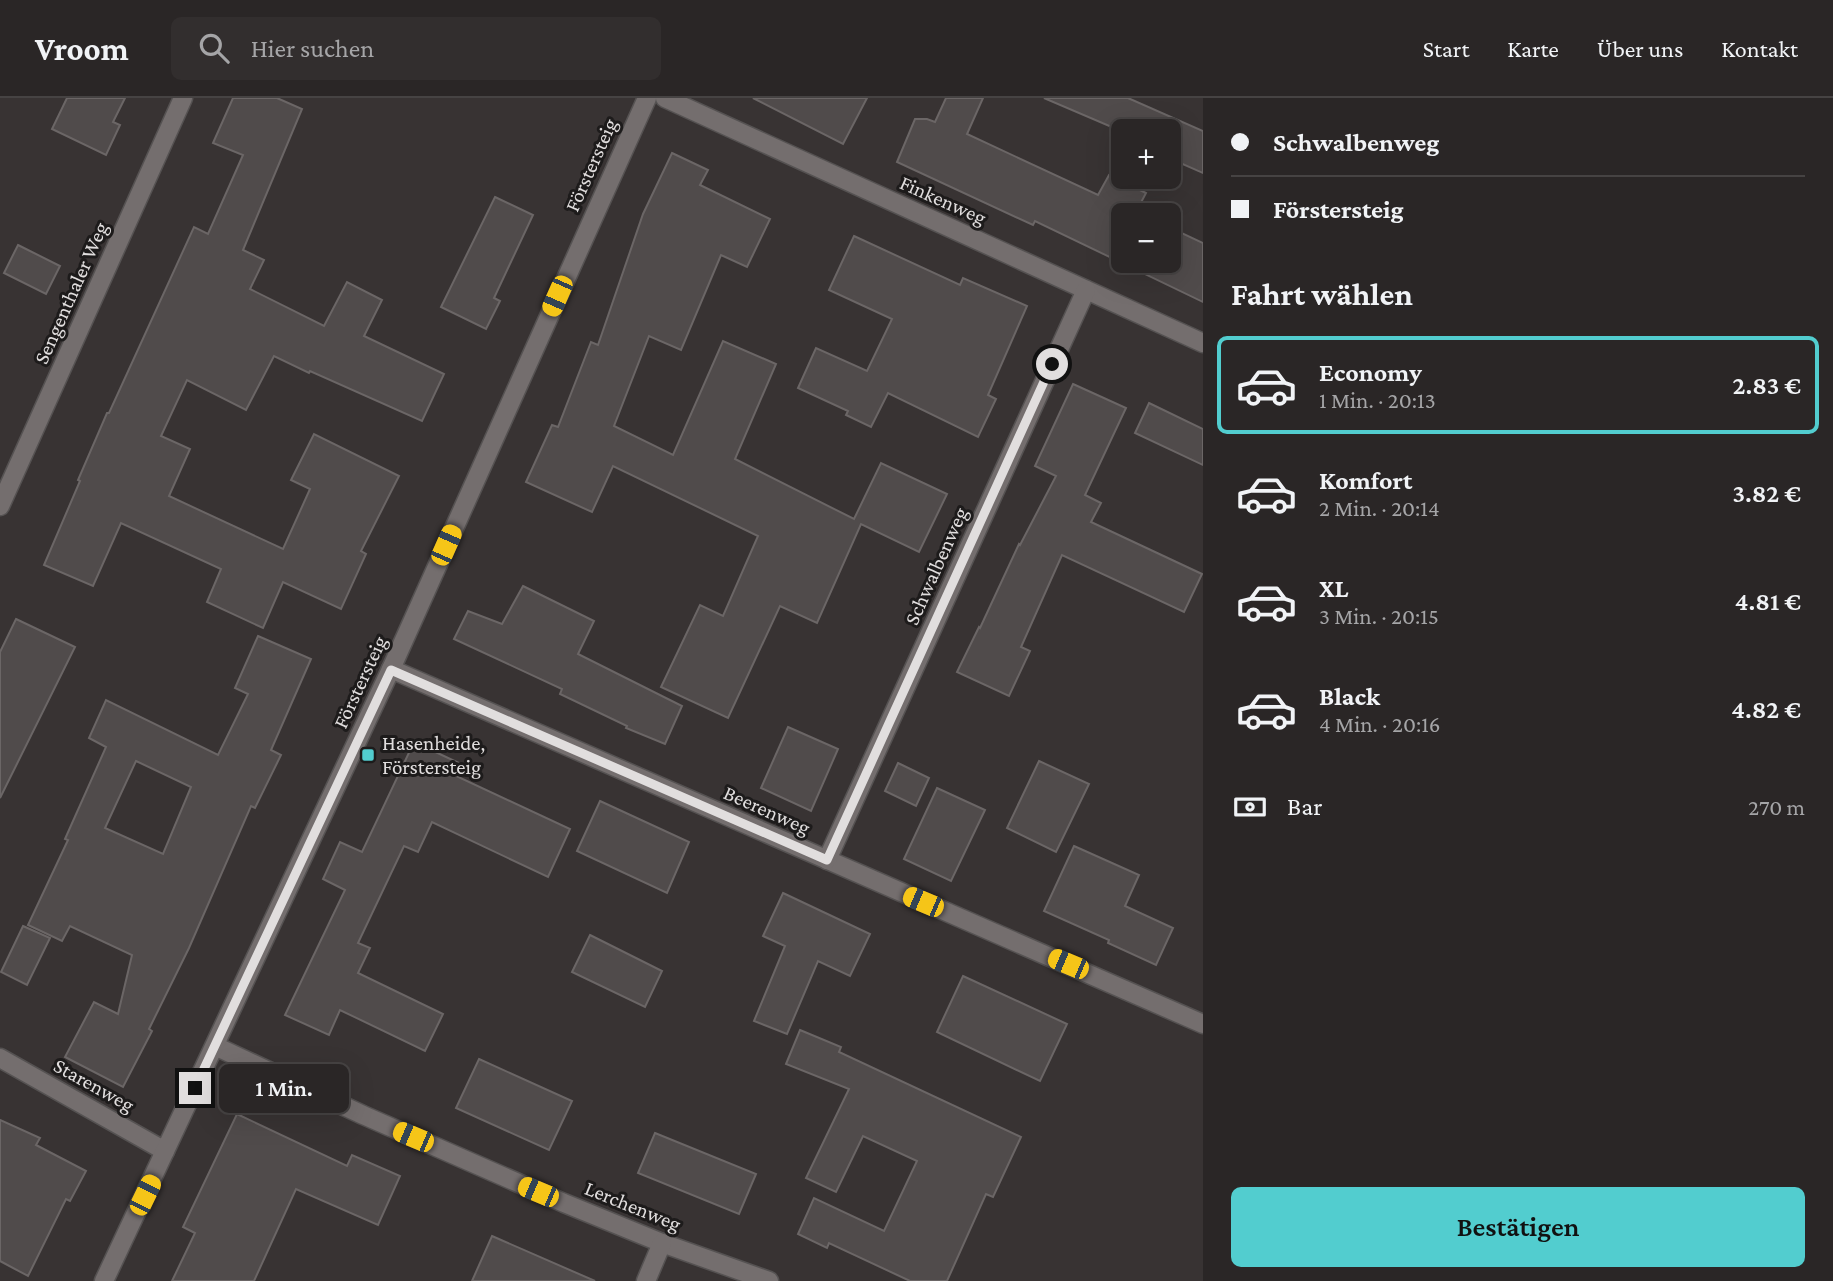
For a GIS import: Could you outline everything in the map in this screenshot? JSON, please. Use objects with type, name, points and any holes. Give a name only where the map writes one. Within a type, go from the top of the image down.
[{"type":"street","name":"Sengenthaler Weg","points":[[0,506],[183,98]]},
{"type":"street","name":"Förstersteig","points":[[104,1281],[391,670],[647,98]]},
{"type":"street","name":"Finkenweg","points":[[665,98],[1203,343]]},
{"type":"street","name":"Schwalbenweg","points":[[827,860],[1086,290]]},
{"type":"street","name":"Beerenweg","points":[[391,670],[1203,1024]]},
{"type":"street","name":"Lerchenweg","points":[[215,1046],[363,1115],[564,1203],[662,1243],[769,1281]]},
{"type":"street","name":"Starenweg","points":[[0,1058],[165,1151]]},
{"type":"street","points":[[646,1281],[662,1243]]},
{"type":"building","points":[[67,98],[125,98],[113,122],[120,125],[106,155],[52,129]]},
{"type":"building","points":[[233,98],[277,98],[302,109],[243,250],[264,260],[250,289],[324,326],[347,282],[382,300],[364,336],[444,374],[422,421],[274,356],[246,410],[187,380],[161,436],[190,449],[169,496],[283,549],[310,489],[291,480],[314,434],[399,476],[361,551],[366,554],[341,609],[283,582],[263,628],[207,602],[221,569],[121,523],[93,586],[44,565],[107,413],[194,227],[208,234],[243,155],[213,143]]},
{"type":"building","points":[[753,98],[867,98],[843,144]]},
{"type":"building","points":[[946,98],[983,98],[967,134],[1098,195],[1109,175],[1111,189],[1138,189],[1146,193],[1141,203],[1111,203],[1111,258],[1035,221],[1033,225],[897,162],[915,119],[935,122]]},
{"type":"building","points":[[1044,98],[1128,98],[1176,119],[1111,119],[1111,127]]},
{"type":"building","points":[[1181,121],[1203,131],[1203,173],[1181,163]]},
{"type":"building","points":[[672,153],[708,170],[700,185],[770,219],[747,267],[721,255],[681,350],[649,336],[614,426],[673,455],[723,341],[776,364],[735,459],[854,519],[881,463],[947,494],[919,552],[861,524],[817,623],[780,606],[728,718],[661,687],[700,605],[723,616],[758,536],[613,466],[592,512],[526,482],[552,425],[558,427],[591,342],[598,345],[643,214]]},
{"type":"building","points":[[495,197],[533,215],[494,298],[500,301],[486,329],[441,307]]},
{"type":"building","points":[[1181,233],[1203,243],[1203,302],[1143,273],[1181,273]]},
{"type":"building","points":[[854,236],[960,285],[963,278],[1027,306],[988,395],[996,399],[978,437],[888,393],[871,427],[846,415],[848,411],[798,388],[816,348],[867,371],[892,319],[829,290]]},
{"type":"building","points":[[18,245],[60,266],[46,294],[4,273]]},
{"type":"building","points":[[1073,384],[1126,408],[1085,495],[1101,503],[1091,522],[1202,574],[1184,612],[1062,555],[1021,647],[1030,651],[1009,696],[957,672],[1019,544],[1056,476],[1035,466]]},
{"type":"building","points":[[1149,403],[1203,429],[1203,465],[1135,433]]},
{"type":"building","points":[[523,586],[594,621],[578,654],[682,706],[665,744],[626,728],[627,726],[560,694],[562,689],[454,639],[468,611],[502,624]]},
{"type":"building","points":[[16,619],[75,647],[0,798],[0,652]]},
{"type":"building","points":[[258,636],[311,659],[271,750],[281,755],[255,808],[251,806],[189,948],[149,1029],[152,1031],[123,1087],[65,1057],[94,1002],[118,1014],[132,955],[70,926],[62,941],[28,925],[68,840],[65,839],[106,747],[89,738],[106,700],[218,755],[248,694],[235,688]],"holes":[[[136,761],[191,787],[163,854],[105,828]]]},
{"type":"building","points":[[788,727],[838,749],[811,811],[761,788]]},
{"type":"building","points":[[414,742],[459,763],[454,775],[570,829],[548,877],[432,822],[418,852],[404,846],[358,943],[370,948],[358,973],[443,1014],[425,1051],[340,1010],[329,1035],[285,1015],[345,890],[323,879],[340,842],[362,852]]},
{"type":"building","points":[[1039,761],[1089,784],[1056,852],[1007,828]]},
{"type":"building","points":[[898,763],[929,778],[916,806],[885,791]]},
{"type":"building","points":[[937,788],[985,810],[951,881],[904,859]]},
{"type":"building","points":[[600,801],[689,842],[667,893],[577,851]]},
{"type":"building","points":[[1074,846],[1139,875],[1125,906],[1173,928],[1156,965],[1108,943],[1109,940],[1044,911]]},
{"type":"building","points":[[783,893],[870,934],[850,976],[818,961],[787,1034],[754,1021],[785,946],[763,936]]},
{"type":"building","points":[[23,926],[50,938],[27,985],[1,972]]},
{"type":"building","points":[[590,935],[662,971],[645,1007],[572,972]]},
{"type":"building","points":[[963,976],[1067,1024],[1040,1081],[937,1032]]},
{"type":"building","points":[[800,1030],[841,1047],[839,1052],[1021,1137],[993,1197],[986,1194],[947,1281],[910,1281],[829,1243],[827,1248],[798,1234],[814,1198],[884,1231],[917,1161],[863,1136],[836,1192],[806,1178],[849,1089],[786,1064]]},
{"type":"building","points":[[479,1059],[572,1101],[549,1150],[456,1108]]},
{"type":"building","points":[[237,1114],[347,1166],[352,1155],[400,1176],[378,1225],[296,1189],[254,1281],[172,1281],[195,1233],[183,1227]]},
{"type":"building","points":[[0,1120],[40,1138],[36,1145],[86,1171],[70,1201],[66,1199],[28,1276],[0,1261]]},
{"type":"building","points":[[655,1133],[756,1174],[739,1214],[638,1173]]},
{"type":"building","points":[[492,1236],[595,1281],[472,1281]]},
{"type":"place","name":"Hasenheide, Förstersteig","points":[[368,755]]},
{"type":"route","points":[[195,1088],[391,670],[827,860],[1052,364]]}]
